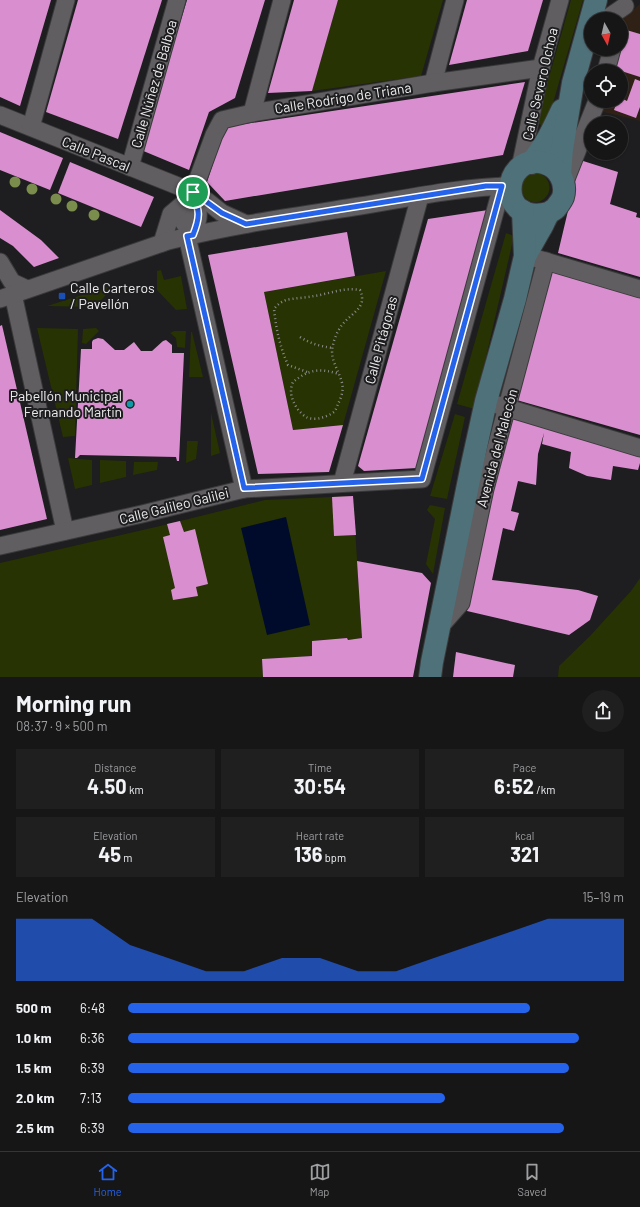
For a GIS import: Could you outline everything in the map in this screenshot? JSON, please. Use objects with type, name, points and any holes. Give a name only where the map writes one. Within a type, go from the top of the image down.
[{"type":"main road","points":[[574,84],[552,133],[539,153],[516,176],[511,195],[513,202],[519,209],[530,215],[539,216],[549,213],[556,208],[563,197],[562,149],[574,84],[596,0]]},
{"type":"main road","points":[[562,175],[592,56]]},
{"type":"main road","points":[[516,176],[538,162],[548,164],[562,175]]},
{"type":"main road","points":[[523,211],[525,256]]},
{"type":"main road","points":[[525,256],[549,213]]},
{"type":"main road","name":"Avenida del Malecón","points":[[430,672],[486,402],[515,299],[525,256]]},
{"type":"street","points":[[30,127],[66,0]]},
{"type":"street","name":"Calle Núñez de Balboa","points":[[130,168],[177,0]]},
{"type":"street","points":[[252,113],[282,0]]},
{"type":"street","points":[[433,83],[455,0]]},
{"type":"street","name":"Calle Severo Ochoa","points":[[422,479],[516,176],[541,68],[560,0]]},
{"type":"street","name":"Calle Rodrigo de Triana","points":[[188,197],[214,134],[222,120],[252,113],[433,83],[541,68]]},
{"type":"street","points":[[562,175],[594,108]]},
{"type":"street","name":"Calle Pascal","points":[[0,115],[130,168],[246,224]]},
{"type":"street","points":[[9,293],[190,235],[246,224],[486,186],[516,176]]},
{"type":"street","name":"Calle Pitágoras","points":[[342,483],[420,196]]},
{"type":"street","points":[[162,243],[171,214],[188,197],[199,211],[198,223],[190,235],[244,488]]},
{"type":"street","points":[[525,256],[640,289]]},
{"type":"street","points":[[0,262],[9,293],[66,531]]},
{"type":"street","name":"Avenida del Malecón","points":[[439,628],[461,603],[485,489],[546,262]]},
{"type":"street","points":[[486,402],[640,448]]},
{"type":"street","name":"Calle Galileo Galilei","points":[[0,546],[142,514],[244,488],[422,479]]},
{"type":"path","points":[[307,372],[288,365],[283,354],[276,327],[274,309],[285,300],[333,291],[354,289],[360,290],[362,296],[360,307],[342,325],[332,348],[334,364],[339,374],[342,384],[341,397],[335,411],[326,417],[315,419],[309,418],[298,411],[290,390],[293,382],[307,372],[314,370],[329,371],[339,374]]},
{"type":"path","points":[[300,337],[318,346],[332,348]]},
{"type":"shaded area","points":[[640,4],[640,121],[628,118],[628,116],[620,116],[600,111],[598,108],[628,108],[628,64],[599,64],[602,56],[628,56],[628,14]]},
{"type":"green space","points":[[338,0],[443,0],[421,76],[312,91]]},
{"type":"green space","points":[[571,0],[583,0],[546,127],[536,123]]},
{"type":"green space","points":[[539,173],[546,178],[549,184],[549,190],[544,199],[539,202],[534,202],[524,196],[521,192],[521,185],[523,178],[531,174]]},
{"type":"green space","points":[[506,233],[514,236],[474,409],[457,404]]},
{"type":"green space","points":[[161,270],[164,280],[181,276],[187,309],[176,310],[157,290],[157,271]]},
{"type":"green space","points":[[386,271],[343,425],[293,430],[264,292]]},
{"type":"green space","points":[[117,284],[94,307],[47,306]]},
{"type":"green space","points":[[37,328],[78,329],[75,436],[63,437]]},
{"type":"green space","points":[[96,328],[99,331],[86,344],[82,343],[83,329]]},
{"type":"green space","points":[[174,331],[186,331],[185,348],[177,347],[176,338],[170,333]]},
{"type":"green space","points":[[192,332],[203,377],[189,377]]},
{"type":"green space","points":[[211,413],[220,453],[211,456]]},
{"type":"green space","points":[[455,414],[465,417],[447,499],[430,496]]},
{"type":"green space","points":[[187,441],[198,441],[196,459],[186,463]]},
{"type":"green space","points":[[68,458],[92,460],[92,485],[75,489]]},
{"type":"green space","points":[[100,460],[126,461],[126,477],[100,483]]},
{"type":"green space","points":[[134,462],[158,462],[157,470],[133,475]]},
{"type":"green space","points":[[353,496],[362,638],[312,641],[312,656],[262,659],[263,677],[0,677],[0,563],[265,500]]},
{"type":"green space","points":[[430,505],[445,508],[433,574],[426,564],[435,519],[427,510]]},
{"type":"green space","points":[[640,578],[640,677],[558,677],[559,666],[590,636],[631,591]]},
{"type":"water","points":[[286,517],[310,625],[267,635],[241,528]]},
{"type":"building","points":[[0,0],[51,0],[20,106],[0,97]]},
{"type":"building","points":[[78,0],[162,0],[118,139],[46,112]]},
{"type":"building","points":[[187,0],[265,0],[235,98],[209,112],[189,170],[141,150]]},
{"type":"building","points":[[294,0],[338,0],[312,91],[268,93]]},
{"type":"building","points":[[467,0],[543,0],[528,51],[449,65]]},
{"type":"building","points":[[628,30],[640,34],[640,77],[628,73],[628,64],[613,64],[615,56],[628,56]]},
{"type":"building","points":[[635,79],[640,81],[640,107],[636,118],[614,110],[615,108],[628,108],[628,98]]},
{"type":"building","points":[[525,82],[503,155],[225,201],[207,182],[225,127]]},
{"type":"building","points":[[0,132],[63,158],[50,190],[0,170]]},
{"type":"building","points":[[580,160],[618,172],[610,204],[637,213],[636,217],[640,218],[640,277],[558,253]]},
{"type":"building","points":[[70,162],[154,197],[141,227],[58,193]]},
{"type":"building","points":[[0,210],[41,240],[59,258],[34,267],[13,246],[0,238]]},
{"type":"building","points":[[488,210],[417,468],[364,471],[358,466],[428,219]]},
{"type":"building","points":[[347,232],[355,276],[264,292],[293,430],[343,425],[329,472],[258,474],[208,255]]},
{"type":"building","points":[[551,271],[640,296],[640,435],[513,399]]},
{"type":"building","points":[[2,325],[47,519],[0,530],[0,326]]},
{"type":"building","name":"Pabellón Municipal Fernando Martín","points":[[98,338],[103,339],[115,350],[124,350],[134,342],[141,351],[152,351],[166,340],[172,345],[172,353],[184,353],[179,461],[177,461],[176,457],[80,455],[75,458],[81,349],[92,349],[93,340]]},
{"type":"building","points":[[511,416],[640,453],[638,470],[613,466],[611,480],[587,476],[569,468],[571,452],[542,444],[544,433],[538,454],[536,485],[518,481],[511,511],[519,513],[514,531],[503,528],[492,580],[578,590],[598,596],[590,620],[569,635],[467,611],[485,519]]},
{"type":"building","points":[[353,496],[356,535],[334,536],[332,497]]},
{"type":"building","points":[[180,521],[184,532],[195,529],[208,584],[196,587],[198,596],[173,600],[171,590],[175,588],[163,537],[170,535],[167,524]]},
{"type":"building","points":[[357,561],[422,573],[431,583],[413,677],[263,677],[262,659],[312,656],[312,641],[362,638]]},
{"type":"building","points":[[456,652],[515,665],[513,677],[453,677]]},
{"type":"place","name":"Calle Carteros / Pavellón","points":[[62,296]]},
{"type":"place","name":"Pabellón Municipal Fernando Martín","points":[[130,404]]},
{"type":"route","points":[[486,186],[502,186],[422,479],[244,488],[187,236],[193,235],[198,223],[199,211],[193,192],[222,213],[246,224],[486,186]]}]
